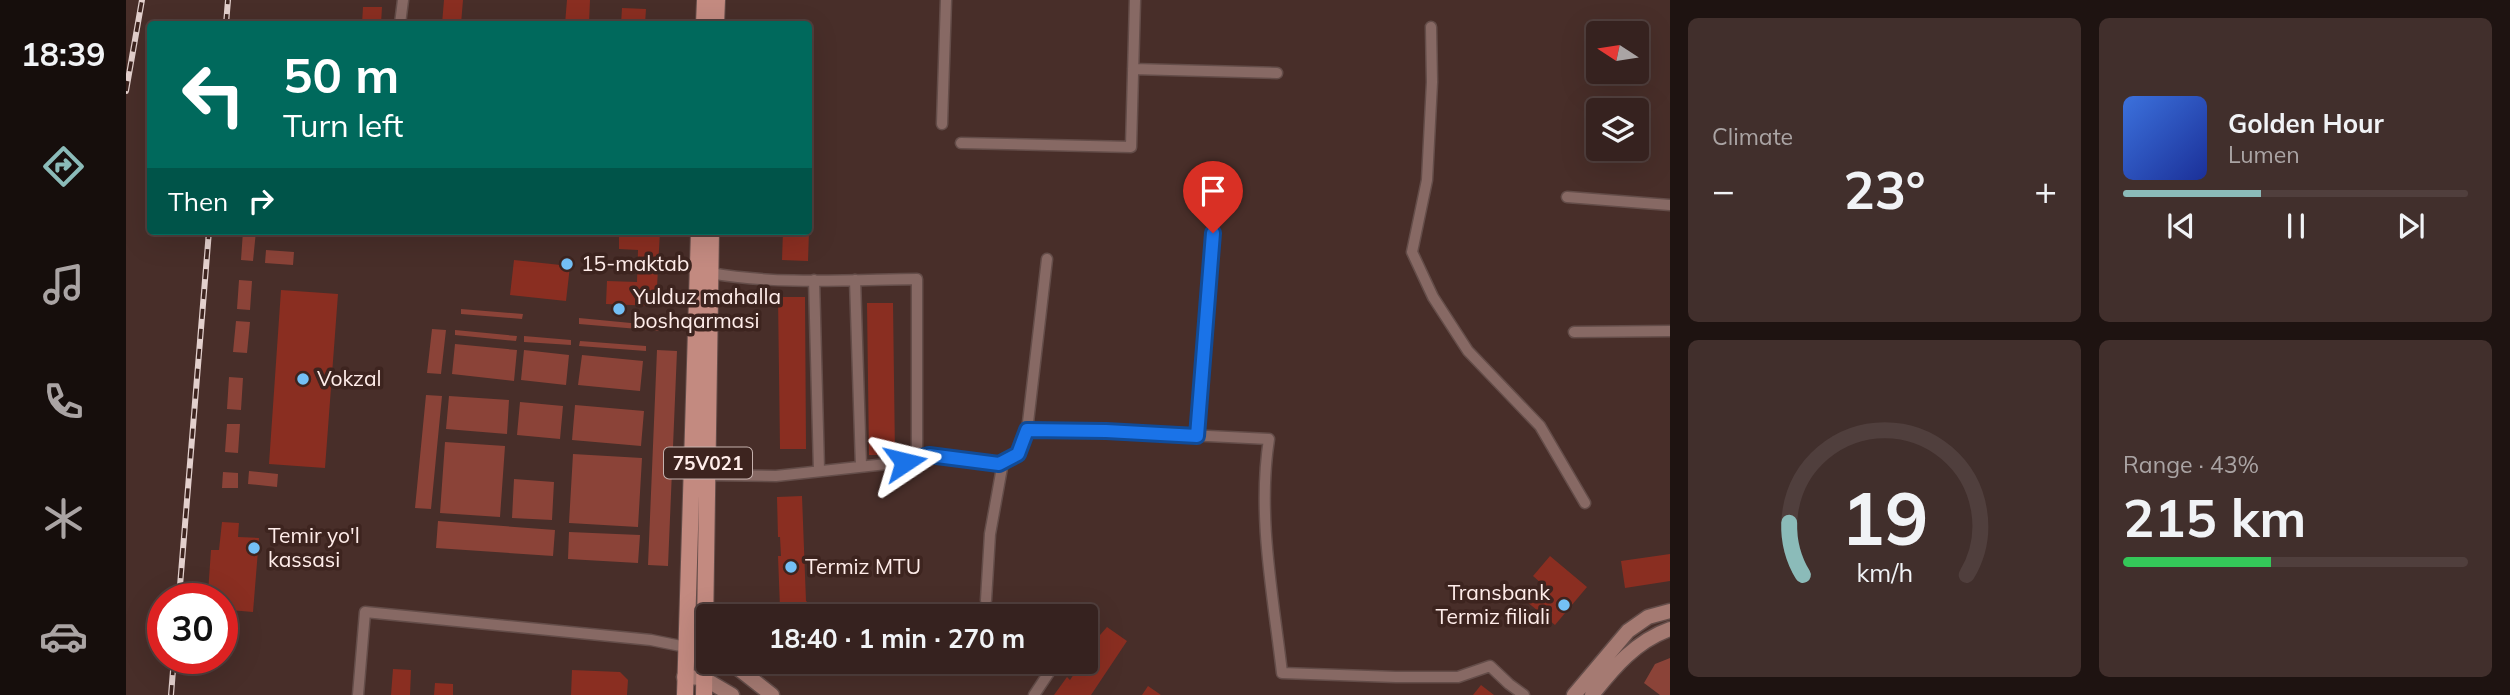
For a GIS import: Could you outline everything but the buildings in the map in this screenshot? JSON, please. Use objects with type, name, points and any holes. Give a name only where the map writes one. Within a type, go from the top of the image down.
[{"type":"main road","points":[[704,21],[705,0]]},
{"type":"main road","points":[[716,21],[717,0]]},
{"type":"main road","name":"75V021","points":[[686,643],[699,235]]},
{"type":"main road","name":"75V021","points":[[707,604],[711,235]]},
{"type":"main road","points":[[685,695],[686,643]]},
{"type":"main road","name":"75V021","points":[[703,674],[704,695]]},
{"type":"street","points":[[400,21],[403,0]]},
{"type":"street","points":[[942,124],[946,0]]},
{"type":"street","points":[[961,143],[1131,147],[1135,0]]},
{"type":"street","points":[[1431,27],[1432,82],[1427,180],[1412,253],[1433,297],[1468,351],[1540,426],[1585,503]]},
{"type":"street","points":[[1133,69],[1277,73]]},
{"type":"street","points":[[1567,197],[1670,205]]},
{"type":"street","points":[[1197,436],[1213,233]]},
{"type":"street","points":[[708,475],[776,476],[905,462],[929,455],[1003,462],[1018,454],[1027,430],[1046,259]]},
{"type":"street","points":[[710,273],[746,279],[917,279],[917,459]]},
{"type":"street","points":[[814,280],[819,470]]},
{"type":"street","points":[[855,280],[861,466]]},
{"type":"street","points":[[1574,332],[1670,331]]},
{"type":"street","points":[[1027,430],[1269,439],[1264,472],[1264,515],[1282,673],[1458,677],[1490,666],[1524,695]]},
{"type":"street","points":[[986,600],[990,534],[1003,462]]},
{"type":"street","points":[[1574,695],[1628,631],[1648,618],[1670,611]]},
{"type":"street","points":[[358,695],[365,612],[696,643]]},
{"type":"street","points":[[1592,695],[1638,645],[1655,634],[1670,629]]},
{"type":"street","points":[[745,674],[772,695]]},
{"type":"street","points":[[1034,695],[1048,674]]},
{"type":"street","points":[[684,677],[703,678],[732,695]]},
{"type":"shaded area","points":[[243,235],[256,235],[253,261],[241,260]]},
{"type":"shaded area","points":[[266,250],[294,252],[293,265],[265,263]]},
{"type":"shaded area","points":[[239,280],[252,281],[250,310],[237,309]]},
{"type":"shaded area","points":[[461,309],[523,314],[522,319],[461,314]]},
{"type":"shaded area","points":[[579,318],[662,326],[662,331],[579,324]]},
{"type":"shaded area","points":[[236,321],[250,322],[247,353],[233,352]]},
{"type":"shaded area","points":[[432,329],[446,330],[441,374],[427,373]]},
{"type":"shaded area","points":[[455,330],[517,336],[516,341],[455,335]]},
{"type":"shaded area","points":[[524,336],[571,340],[571,345],[524,342]]},
{"type":"shaded area","points":[[580,341],[646,346],[646,351],[579,346]]},
{"type":"shaded area","points":[[455,344],[517,350],[514,381],[452,374]]},
{"type":"shaded area","points":[[524,350],[569,355],[566,385],[521,380]]},
{"type":"shaded area","points":[[657,350],[677,351],[668,566],[648,565]]},
{"type":"shaded area","points":[[582,355],[643,361],[640,391],[578,385]]},
{"type":"shaded area","points":[[229,377],[243,378],[241,410],[227,409]]},
{"type":"shaded area","points":[[426,395],[442,396],[431,509],[415,508]]},
{"type":"shaded area","points":[[449,396],[509,400],[507,434],[446,429]]},
{"type":"shaded area","points":[[520,402],[563,406],[560,439],[517,435]]},
{"type":"shaded area","points":[[575,405],[644,411],[641,446],[572,440]]},
{"type":"shaded area","points":[[227,424],[240,424],[238,453],[225,452]]},
{"type":"shaded area","points":[[445,442],[505,446],[500,517],[440,513]]},
{"type":"shaded area","points":[[573,454],[642,458],[638,527],[569,523]]},
{"type":"shaded area","points":[[249,471],[278,474],[277,487],[248,484]]},
{"type":"shaded area","points":[[223,472],[238,473],[238,488],[222,488]]},
{"type":"shaded area","points":[[514,479],[554,482],[552,520],[512,518]]},
{"type":"shaded area","points":[[438,521],[555,530],[553,556],[436,548]]},
{"type":"shaded area","points":[[569,532],[640,535],[638,563],[568,559]]},
{"type":"shaded area","points":[[1670,658],[1670,695],[1660,695],[1644,683],[1655,664]]},
{"type":"railway","points":[[126,91],[142,0]]},
{"type":"railway","points":[[226,21],[228,0]]},
{"type":"railway","points":[[180,583],[209,235]]},
{"type":"railway","points":[[171,695],[173,674]]},
{"type":"place","name":"15-maktab","points":[[567,264]]},
{"type":"place","name":"Yulduz mahalla boshqarmasi","points":[[619,309]]},
{"type":"place","name":"Vokzal","points":[[303,379]]},
{"type":"place","name":"Temir yo'l kassasi","points":[[254,548]]},
{"type":"place","name":"Termiz MTU","points":[[791,567]]},
{"type":"place","name":"Transbank Termiz filiali","points":[[1564,605]]},
{"type":"route","points":[[905,462],[929,455],[999,464],[1018,454],[1027,430],[1197,436],[1213,233]]}]
